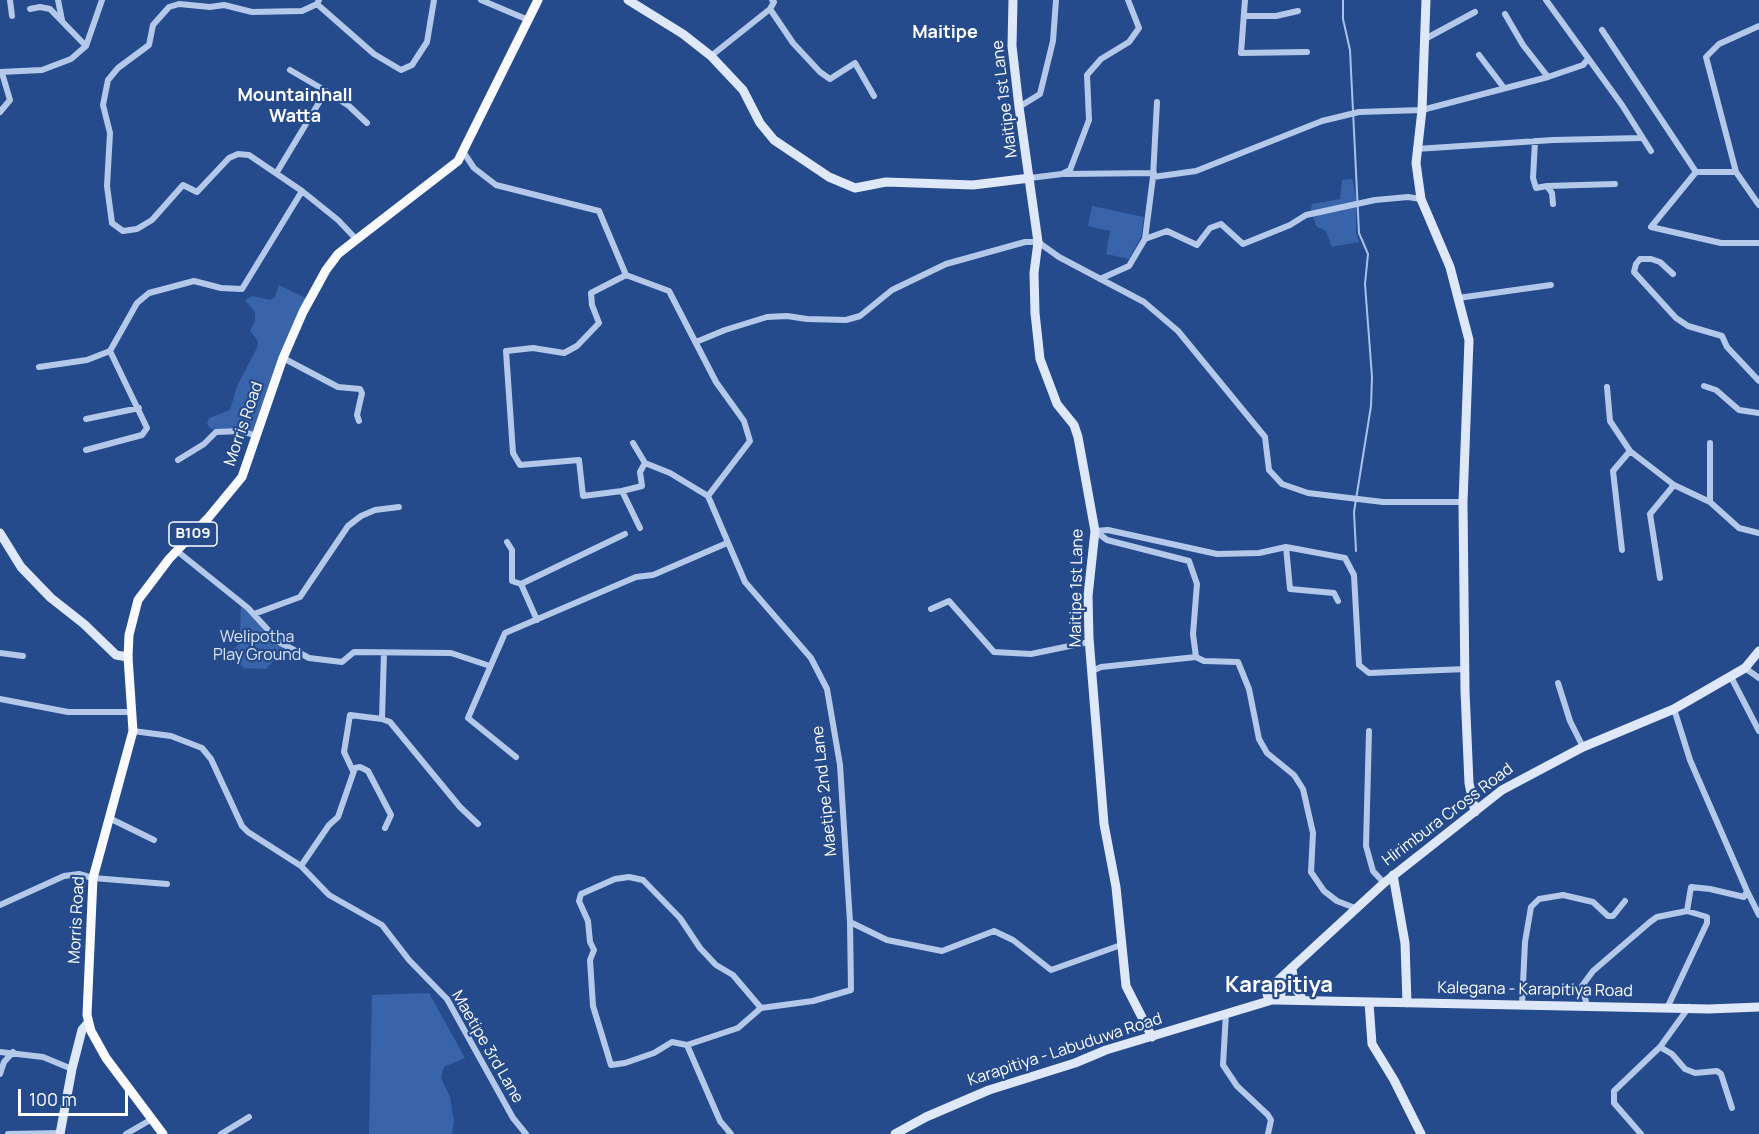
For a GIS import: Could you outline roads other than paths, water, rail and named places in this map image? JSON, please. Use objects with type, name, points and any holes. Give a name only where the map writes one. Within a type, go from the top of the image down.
[{"type":"main road","name":"Morris Road","points":[[87,1023],[93,878],[133,731],[128,657],[129,635],[138,600],[177,551],[242,477],[284,358],[303,312],[326,270],[338,254],[458,161],[464,153],[526,19],[538,0]]},
{"type":"main road","points":[[87,1023],[106,1058],[163,1134]]},
{"type":"street","points":[[10,0],[12,16]]},
{"type":"street","points":[[58,0],[62,20]]},
{"type":"street","points":[[0,112],[10,100],[1,73],[24,69],[42,70],[71,59],[86,46],[102,0]]},
{"type":"street","points":[[357,240],[338,220],[277,172],[249,155],[238,154],[229,158],[197,192],[183,185],[152,220],[137,229],[123,231],[115,227],[107,186],[110,133],[103,105],[108,80],[118,68],[149,45],[153,25],[169,7],[179,3],[210,7],[224,5],[252,12],[302,11],[318,2],[374,54],[401,70],[412,65],[427,42],[434,0]]},
{"type":"street","points":[[481,0],[526,19]]},
{"type":"street","points":[[628,0],[683,34],[711,56],[743,90],[760,123],[774,140],[829,177],[855,188],[886,182],[973,184],[1062,174],[1153,175],[1196,171],[1322,121],[1359,112],[1422,110],[1548,77],[1583,65],[1588,59]]},
{"type":"street","points":[[711,56],[770,9],[774,2],[772,0]]},
{"type":"street","name":"Maitipe 1st Lane","points":[[1013,0],[1012,46],[1018,107],[1038,242],[1034,273],[1035,313],[1040,358],[1057,405],[1074,425],[1078,436],[1095,531],[1088,597],[1089,642],[1104,824],[1116,887],[1126,986],[1152,1037]]},
{"type":"street","points":[[1018,107],[1040,94],[1053,41],[1056,0]]},
{"type":"street","points":[[1062,174],[1070,170],[1089,120],[1087,75],[1101,59],[1129,42],[1139,28],[1128,0]]},
{"type":"street","points":[[1245,0],[1242,53],[1307,51]]},
{"type":"street","points":[[1426,0],[1422,110],[1416,164],[1421,199],[1450,267],[1469,340],[1463,502],[1469,783],[1475,812]]},
{"type":"street","points":[[1546,0],[1623,105],[1651,151]]},
{"type":"street","points":[[30,9],[40,7],[50,9],[86,46]]},
{"type":"street","points":[[770,9],[793,44],[819,72],[830,79],[855,63],[874,96]]},
{"type":"street","points":[[1245,16],[1276,16],[1298,11]]},
{"type":"street","points":[[1425,39],[1475,12]]},
{"type":"street","points":[[1505,14],[1523,45],[1548,77]]},
{"type":"street","points":[[1759,26],[1719,44],[1706,57],[1736,172],[1759,205]]},
{"type":"street","points":[[1602,30],[1696,172]]},
{"type":"street","points":[[1479,55],[1504,88]]},
{"type":"street","points":[[290,70],[349,106],[367,123]]},
{"type":"street","points":[[277,172],[326,92]]},
{"type":"street","points":[[1100,279],[1129,266],[1145,239],[1153,175],[1157,102]]},
{"type":"street","points":[[1416,149],[1534,141],[1641,138]]},
{"type":"street","points":[[1534,141],[1533,178],[1536,188],[1615,184]]},
{"type":"street","points":[[464,153],[474,168],[496,185],[599,211],[626,275],[669,291],[716,382],[744,421],[750,441],[708,496],[680,478],[645,463],[633,443]]},
{"type":"street","points":[[1696,172],[1736,172]]},
{"type":"street","points":[[1696,172],[1651,227],[1721,243],[1759,243]]},
{"type":"street","points":[[1547,186],[1552,193],[1553,204]]},
{"type":"street","points":[[39,368],[87,360],[110,351],[137,303],[149,293],[184,281],[242,290],[302,191]]},
{"type":"street","points":[[1145,239],[1167,231],[1197,245],[1210,228],[1221,224],[1243,244],[1290,225],[1306,215],[1375,200],[1408,197],[1421,199]]},
{"type":"street","points":[[696,342],[767,317],[853,318],[860,316],[892,290],[946,264],[1025,242],[1038,242],[1059,257],[1144,302],[1178,331],[1265,437],[1269,470],[1282,484],[1308,493],[1383,502],[1463,502]]},
{"type":"street","points":[[1673,273],[1660,262],[1651,259],[1640,259],[1634,272],[1676,318],[1688,326],[1722,336],[1728,347],[1759,381]]},
{"type":"street","points":[[626,275],[591,293],[592,305],[599,323],[577,346],[564,353],[532,348],[506,351],[513,453],[520,465],[579,460],[583,496],[642,486],[640,472],[645,463]]},
{"type":"street","points":[[1458,297],[1551,285]]},
{"type":"street","points":[[86,450],[142,435],[147,428],[110,351]]},
{"type":"street","points":[[284,358],[338,387],[360,390],[362,393],[357,415],[358,421]]},
{"type":"street","points":[[1704,386],[1716,390],[1739,410],[1759,413]]},
{"type":"street","points":[[1607,387],[1610,421],[1630,451],[1674,485],[1685,488],[1710,502],[1739,528],[1759,533]]},
{"type":"street","points":[[86,419],[139,408]]},
{"type":"street","points":[[177,460],[204,444],[216,432],[241,431],[257,436]]},
{"type":"street","points":[[1710,443],[1710,502]]},
{"type":"street","points":[[1622,550],[1613,471],[1630,451]]},
{"type":"street","points":[[1660,578],[1650,514],[1674,485]]},
{"type":"street","points":[[622,491],[640,528]]},
{"type":"street","name":"Maetipe 2nd Lane","points":[[708,496],[745,582],[811,658],[827,689],[840,765],[850,922],[851,990],[813,1001],[761,1008]]},
{"type":"street","points":[[254,614],[300,597],[348,526],[361,516],[375,510],[399,507]]},
{"type":"street","points":[[1095,531],[1108,530],[1217,554],[1259,553],[1287,547],[1345,558],[1354,575],[1359,665],[1369,672],[1466,669]]},
{"type":"street","points":[[1095,531],[1107,540],[1189,561],[1197,584],[1193,634],[1197,657]]},
{"type":"street","points":[[0,533],[21,567],[51,598],[84,624],[116,655],[128,657]]},
{"type":"street","points":[[521,584],[625,534]]},
{"type":"street","points":[[675,562],[727,541]]},
{"type":"street","points":[[516,757],[468,718],[505,633],[636,577],[653,575],[727,541]]},
{"type":"street","points":[[507,542],[512,550],[512,580],[521,584],[537,620]]},
{"type":"street","points":[[1287,547],[1290,589],[1334,593],[1338,601]]},
{"type":"street","points":[[177,551],[254,614],[279,642],[309,658],[342,662],[354,652],[451,653],[490,666]]},
{"type":"street","points":[[931,609],[949,601],[994,652],[1031,654],[1089,642]]},
{"type":"street","name":"Hirimbura Cross Road","points":[[1269,988],[1393,875],[1520,778],[1583,747],[1674,709],[1731,677],[1744,668],[1759,651]]},
{"type":"street","points":[[0,653],[24,656]]},
{"type":"street","points":[[382,719],[384,653]]},
{"type":"street","points":[[1092,670],[1101,667],[1197,657],[1204,661],[1238,662],[1249,689],[1259,739],[1267,753],[1294,775],[1304,789],[1313,833],[1311,872],[1324,891],[1337,901],[1355,908]]},
{"type":"street","points":[[1744,668],[1759,678]]},
{"type":"street","points":[[1731,677],[1759,731]]},
{"type":"street","points":[[1558,683],[1570,721],[1583,747]]},
{"type":"street","points":[[0,699],[68,712],[132,712]]},
{"type":"street","points":[[1674,709],[1690,760],[1746,891],[1759,915]]},
{"type":"street","points":[[353,771],[344,752],[350,715],[390,722],[460,807],[478,824]]},
{"type":"street","points":[[1369,730],[1366,846],[1373,871],[1384,883]]},
{"type":"street","name":"Maetipe 3rd Lane","points":[[133,731],[171,736],[202,748],[211,759],[242,826],[301,866],[330,895],[382,925],[410,960],[447,999],[513,1118],[526,1134]]},
{"type":"street","points":[[301,866],[329,825],[338,817],[353,771],[360,767],[373,779],[392,815],[385,828]]},
{"type":"street","points":[[109,818],[154,840]]},
{"type":"street","points":[[0,905],[64,876],[80,874],[93,878],[167,884]]},
{"type":"street","points":[[1393,875],[1405,943],[1407,1003]]},
{"type":"street","points":[[615,879],[643,880],[680,918],[700,948],[716,964],[733,975],[761,1008],[738,1028],[687,1045],[672,1042],[654,1053],[625,1063],[611,1065],[593,1006],[590,960],[594,950],[590,942],[588,921],[579,901],[581,894],[615,879]]},
{"type":"street","points":[[1687,911],[1690,887],[1744,897],[1746,891]]},
{"type":"street","points":[[1522,1005],[1525,942],[1531,907],[1539,899],[1563,895],[1593,902],[1608,916],[1613,916],[1625,901]]},
{"type":"street","points":[[1587,1006],[1582,986],[1593,971],[1650,922],[1658,917],[1687,911],[1707,917],[1707,923],[1668,1006]]},
{"type":"street","points":[[850,922],[887,940],[942,951],[994,931],[1013,940],[1051,970],[1121,945]]},
{"type":"street","points":[[1281,991],[1277,986],[1269,988],[1267,997],[1274,1000],[1280,997],[1293,966]]},
{"type":"street","points":[[1293,966],[1294,986],[1306,997]]},
{"type":"street","name":"Karapitiya - Labuduwa Road","points":[[1249,1005],[1269,988]]},
{"type":"street","name":"Kalegana - Karapitiya Road","points":[[1281,991],[1306,997],[1369,1003],[1689,1006],[1709,1009],[1759,1007]]},
{"type":"street","name":"Kalegana - Karapitiya Road","points":[[1274,1000],[1306,997]]},
{"type":"street","name":"Karapitiya - Labuduwa Road","points":[[895,1134],[906,1131],[926,1117],[989,1090],[1249,1005],[1274,1000]]},
{"type":"street","points":[[1369,1003],[1372,1044],[1394,1080],[1421,1134]]},
{"type":"street","points":[[1641,1134],[1614,1103],[1614,1091],[1660,1047],[1689,1006]]},
{"type":"street","points":[[1227,1013],[1223,1065],[1237,1086],[1268,1115],[1271,1120],[1268,1134]]},
{"type":"street","points":[[8,1134],[60,1133],[72,1069],[82,1030],[87,1023]]},
{"type":"street","points":[[687,1045],[720,1121],[731,1134]]},
{"type":"street","points":[[1660,1047],[1672,1054],[1685,1069],[1695,1073],[1716,1071],[1721,1074],[1732,1108]]},
{"type":"street","points":[[0,1052],[42,1057],[72,1069]]},
{"type":"street","points":[[0,1074],[4,1062],[13,1052]]},
{"type":"street","points":[[221,1134],[249,1117]]},
{"type":"street","points":[[126,1134],[152,1119]]},
{"type":"waterway","points":[[1343,0],[1343,19],[1350,50],[1359,233],[1368,254],[1365,284],[1372,377],[1371,406],[1354,512],[1356,551]]},
{"type":"district","name":"Maitipe","points":[[945,33]]},
{"type":"district","name":"Mountainhall Watta","points":[[295,106]]},
{"type":"district","name":"Karapitiya","points":[[1279,986]]},
{"type":"park label","name":"Welipotha Play Ground","points":[[257,647]]}]
